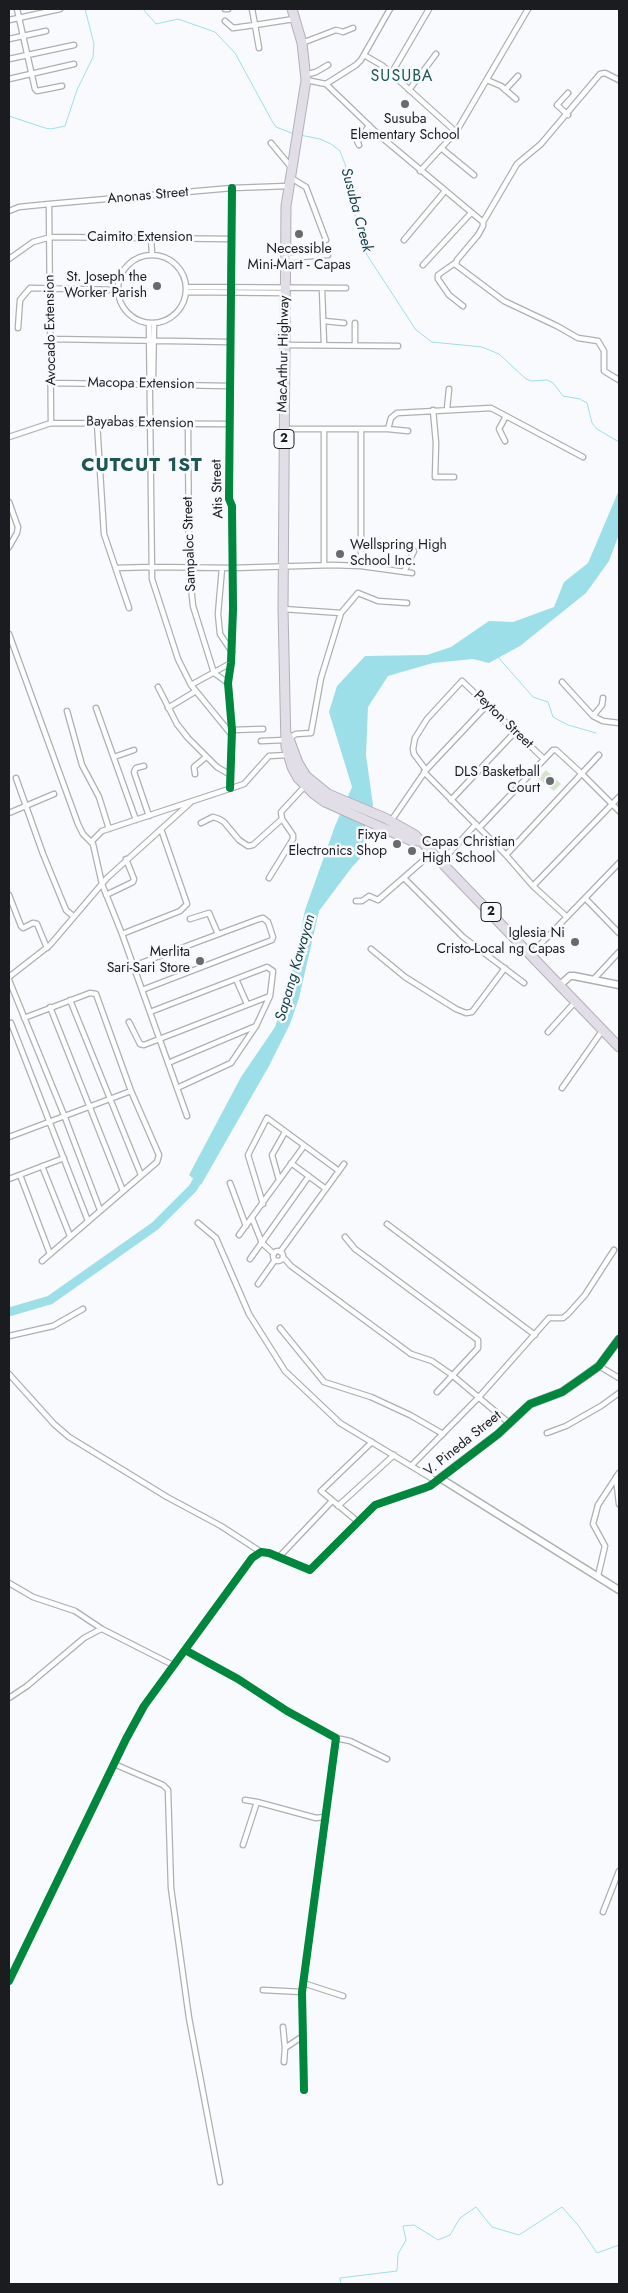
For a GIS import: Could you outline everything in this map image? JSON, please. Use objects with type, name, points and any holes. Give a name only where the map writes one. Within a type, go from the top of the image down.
[{"type":"highway","name":"MacArthur Highway","points":[[292,9],[302,44],[305,77],[290,177],[285,258],[283,610],[287,755],[292,767],[305,786],[326,798],[415,835],[619,1047]]},
{"type":"highway","name":"MacArthur Highway","points":[[287,737],[306,776],[326,798]]},
{"type":"street","points":[[17,9],[37,91],[62,86]]},
{"type":"street","points":[[9,20],[38,11],[58,9]]},
{"type":"street","points":[[252,9],[259,48]]},
{"type":"street","points":[[326,84],[356,65],[364,55],[390,9]]},
{"type":"street","points":[[391,74],[429,9]]},
{"type":"street","points":[[420,171],[456,132],[528,9]]},
{"type":"street","points":[[225,21],[233,28],[294,19]]},
{"type":"street","points":[[302,44],[336,30],[343,32],[353,28]]},
{"type":"street","points":[[9,39],[46,31]]},
{"type":"street","points":[[9,59],[74,45]]},
{"type":"street","points":[[409,90],[436,54]]},
{"type":"street","points":[[364,55],[377,61],[456,132]]},
{"type":"street","points":[[9,78],[74,64]]},
{"type":"street","points":[[305,77],[328,65]]},
{"type":"street","points":[[463,306],[448,295],[438,279],[438,275],[455,263],[478,235],[483,222],[522,158],[535,151],[600,74],[606,73],[619,80]]},
{"type":"street","points":[[505,90],[518,76]]},
{"type":"street","points":[[305,77],[326,84],[368,125],[420,171],[483,222]]},
{"type":"street","points":[[487,80],[516,99]]},
{"type":"street","points":[[568,93],[557,105],[568,114]]},
{"type":"street","points":[[359,145],[357,141],[361,138],[368,125]]},
{"type":"street","points":[[271,143],[290,177],[306,187],[326,240]]},
{"type":"street","points":[[441,148],[474,175]]},
{"type":"street","name":"Anonas Street","points":[[9,211],[19,207],[232,188],[290,177]]},
{"type":"street","name":"Atis Street","points":[[230,788],[232,732],[228,683],[232,652],[230,238],[232,188]]},
{"type":"street","points":[[404,240],[445,191]]},
{"type":"street","name":"Avocado Extension","points":[[49,204],[51,237],[51,423]]},
{"type":"street","points":[[424,265],[471,213]]},
{"type":"street","points":[[9,259],[33,242],[51,237]]},
{"type":"street","name":"Caimito Extension","points":[[51,237],[230,238]]},
{"type":"street","points":[[151,238],[152,254]]},
{"type":"street","points":[[152,254],[163,256],[173,261],[180,269],[186,289],[180,309],[173,316],[151,323],[131,316],[119,300],[118,290],[119,279],[124,269],[137,259],[152,254]]},
{"type":"street","points":[[285,258],[328,255]]},
{"type":"street","points":[[455,263],[504,301],[558,326],[578,338],[598,342],[604,352],[604,371],[619,380]]},
{"type":"street","points":[[18,328],[20,300],[23,294],[30,288],[118,290]]},
{"type":"street","points":[[186,289],[285,290],[346,288]]},
{"type":"street","points":[[322,289],[324,344]]},
{"type":"street","points":[[324,321],[344,323]]},
{"type":"street","points":[[151,323],[153,377],[150,383],[152,424],[152,579],[178,659],[196,691],[232,732],[262,729]]},
{"type":"street","points":[[355,323],[355,344]]},
{"type":"street","points":[[50,339],[230,342]]},
{"type":"street","points":[[285,345],[355,344],[398,346]]},
{"type":"street","name":"Macopa Extension","points":[[52,382],[230,386]]},
{"type":"street","points":[[447,409],[449,390]]},
{"type":"street","points":[[388,428],[391,418],[397,413],[491,408],[583,456]]},
{"type":"street","points":[[433,410],[436,444],[435,477],[454,477]]},
{"type":"street","points":[[505,441],[499,429],[506,416]]},
{"type":"street","name":"Bayabas Extension","points":[[9,437],[51,423],[230,424]]},
{"type":"street","points":[[97,423],[104,534],[129,608]]},
{"type":"street","name":"Sampaloc Street","points":[[188,424],[189,568],[193,606],[214,673]]},
{"type":"street","points":[[284,429],[388,428],[408,431]]},
{"type":"street","points":[[361,429],[361,566]]},
{"type":"street","points":[[324,430],[324,565]]},
{"type":"street","points":[[9,502],[18,527],[18,533],[9,547]]},
{"type":"street","points":[[404,572],[414,551]]},
{"type":"street","points":[[116,568],[232,568],[324,565],[361,566],[412,574]]},
{"type":"street","points":[[222,568],[218,614],[220,634],[232,652]]},
{"type":"street","points":[[261,741],[311,733],[321,678],[341,613],[358,593],[378,601],[407,603]]},
{"type":"street","points":[[283,610],[341,613]]},
{"type":"street","points":[[9,634],[78,824],[83,834],[91,842],[102,884],[122,934],[187,1116]]},
{"type":"street","points":[[191,684],[231,663]]},
{"type":"street","points":[[214,673],[228,683]]},
{"type":"street","name":"Peyton Street","points":[[425,771],[414,754],[415,738],[427,719],[462,681],[544,759]]},
{"type":"street","points":[[562,682],[593,716],[604,721],[619,723]]},
{"type":"street","points":[[158,687],[168,708],[188,738],[206,757],[229,774]]},
{"type":"street","points":[[168,708],[196,691]]},
{"type":"street","points":[[593,716],[602,705],[604,698]]},
{"type":"street","points":[[386,822],[425,771],[488,704]]},
{"type":"street","points":[[96,708],[136,820]]},
{"type":"street","points":[[67,711],[82,765],[99,798],[109,829]]},
{"type":"street","points":[[451,800],[515,732]]},
{"type":"street","points":[[114,757],[134,750]]},
{"type":"street","points":[[442,861],[551,751],[556,750],[619,811]]},
{"type":"street","points":[[91,842],[102,831],[244,784],[269,756],[287,755]]},
{"type":"street","points":[[506,855],[599,755]]},
{"type":"street","points":[[195,774],[194,766],[206,757]]},
{"type":"street","points":[[144,766],[136,768],[134,772],[149,816]]},
{"type":"street","points":[[425,771],[506,855],[533,886],[567,917]]},
{"type":"street","points":[[16,778],[43,854],[66,910],[73,916]]},
{"type":"street","points":[[269,878],[293,839],[292,834],[282,819],[281,812],[305,786]]},
{"type":"street","points":[[9,813],[54,794]]},
{"type":"street","points":[[533,886],[619,797]]},
{"type":"street","points":[[100,1210],[9,978],[46,948],[126,859],[190,803]]},
{"type":"street","points":[[201,823],[214,817],[219,819],[224,822],[239,840],[248,846],[253,845],[282,819]]},
{"type":"street","points":[[122,934],[180,911],[188,904],[161,829]]},
{"type":"street","points":[[356,900],[362,901],[369,896],[378,900],[404,879],[432,852]]},
{"type":"street","points":[[106,895],[134,882],[126,859]]},
{"type":"street","points":[[531,954],[619,863]]},
{"type":"street","points":[[614,868],[619,873]]},
{"type":"street","points":[[404,879],[454,929],[524,983]]},
{"type":"street","points":[[9,895],[21,926],[23,928],[30,923],[37,924],[46,948]]},
{"type":"street","points":[[585,898],[619,933]]},
{"type":"street","points":[[190,919],[209,913],[218,934]]},
{"type":"street","points":[[133,966],[263,918],[268,922],[274,937],[272,940],[142,990]]},
{"type":"street","points":[[370,949],[412,982],[456,1009],[466,1013],[472,1012],[505,968]]},
{"type":"street","points":[[593,980],[619,952]]},
{"type":"street","points":[[150,1012],[236,979],[271,968],[273,970],[270,996],[256,1026],[231,1063],[177,1088]]},
{"type":"street","points":[[560,985],[570,976],[619,985]]},
{"type":"street","points":[[236,979],[247,1004]]},
{"type":"street","points":[[24,1018],[90,993],[96,994],[131,1092],[159,1155],[156,1162],[42,1261]]},
{"type":"street","points":[[129,1022],[141,1045],[270,996]]},
{"type":"street","points":[[70,1000],[141,1175]]},
{"type":"street","points":[[548,1032],[576,1001]]},
{"type":"street","points":[[50,1008],[123,1190]]},
{"type":"street","points":[[9,1024],[11,1023],[88,1221]]},
{"type":"street","points":[[168,1063],[256,1026]]},
{"type":"street","points":[[562,1088],[603,1030]]},
{"type":"street","points":[[9,1137],[64,1115],[131,1092]]},
{"type":"street","points":[[263,1204],[248,1155],[267,1118],[339,1171]]},
{"type":"street","points":[[279,1180],[272,1155],[285,1132]]},
{"type":"street","points":[[239,1235],[304,1146]]},
{"type":"street","points":[[9,1179],[64,1158]]},
{"type":"street","points":[[291,1163],[326,1189]]},
{"type":"street","points":[[258,1284],[344,1164]]},
{"type":"street","points":[[42,1166],[70,1236]]},
{"type":"street","points":[[20,1175],[50,1254]]},
{"type":"street","points":[[250,1259],[309,1176]]},
{"type":"street","points":[[230,1183],[246,1226]]},
{"type":"street","points":[[252,1218],[262,1243],[278,1257],[411,1354],[432,1361],[452,1375],[509,1423]]},
{"type":"street","points":[[198,1223],[216,1238],[249,1314],[285,1371],[334,1418],[394,1455],[438,1479],[619,1590]]},
{"type":"street","points":[[387,1224],[535,1335]]},
{"type":"street","points":[[345,1237],[355,1249],[478,1340],[478,1348],[437,1392]]},
{"type":"street","points":[[412,1465],[479,1397],[549,1318],[563,1318],[568,1314],[585,1295],[614,1250]]},
{"type":"street","points":[[9,1336],[53,1326],[83,1309]]},
{"type":"street","points":[[280,1328],[324,1382],[376,1399],[410,1415],[443,1434]]},
{"type":"street","name":"V. Pineda Street","points":[[9,1374],[54,1424],[69,1437],[167,1498],[221,1526],[261,1552],[279,1557],[310,1570],[356,1521],[375,1505],[424,1489],[498,1434],[530,1404],[562,1392],[599,1366],[619,1339]]},
{"type":"street","points":[[599,1366],[619,1378]]},
{"type":"street","points":[[547,1433],[584,1416],[619,1393]]},
{"type":"street","points":[[356,1521],[321,1491],[372,1442]]},
{"type":"street","points":[[338,1506],[394,1455]]},
{"type":"street","points":[[598,1576],[605,1546],[593,1524],[598,1505],[618,1475]]},
{"type":"street","points":[[618,1475],[619,1504]]},
{"type":"street","points":[[279,1557],[332,1501]]},
{"type":"street","points":[[9,1982],[114,1764],[148,1699],[247,1564],[261,1552]]},
{"type":"street","points":[[9,1584],[33,1597],[75,1611],[102,1629],[173,1665]]},
{"type":"street","points":[[9,1698],[27,1686],[84,1638],[95,1630],[102,1629]]},
{"type":"street","points":[[185,1650],[238,1679],[287,1712],[336,1738],[356,1744],[387,1759]]},
{"type":"street","points":[[304,2090],[302,1992],[336,1738]]},
{"type":"street","points":[[114,1764],[164,1785],[168,1790],[171,1888],[189,2018],[220,2182]]},
{"type":"street","points":[[245,1800],[316,1818],[324,1817]]},
{"type":"street","points":[[244,1845],[257,1802]]},
{"type":"street","points":[[603,1912],[619,1872]]},
{"type":"street","points":[[303,1983],[343,1996]]},
{"type":"street","points":[[263,1990],[302,1992]]},
{"type":"street","points":[[283,2027],[284,2062]]},
{"type":"street","points":[[285,2048],[303,2036]]},
{"type":"green space","name":"DLS Basketball Court","points":[[546,770],[561,784],[554,791],[538,778]]},
{"type":"water","points":[[619,490],[619,534],[609,561],[586,593],[520,646],[489,663],[473,659],[433,663],[388,676],[368,707],[366,755],[373,805],[364,829],[368,850],[352,867],[319,911],[299,998],[290,1024],[269,1066],[201,1185],[189,1175],[241,1077],[275,1027],[290,983],[305,910],[335,826],[352,787],[329,712],[337,686],[365,656],[427,655],[451,647],[489,621],[513,622],[554,607],[564,582],[588,563]]},
{"type":"waterway","name":"Susuba Creek","points":[[9,116],[45,128],[51,129],[65,126],[77,90],[93,57],[94,44],[85,9]]},
{"type":"waterway","name":"Susuba Creek","points":[[143,9],[156,24],[178,19],[215,32],[235,53],[276,127],[294,134]]},
{"type":"waterway","name":"Susuba Creek","points":[[300,135],[320,139],[340,151],[345,164],[357,225],[367,255],[416,330],[432,342],[482,347],[499,354],[526,379],[532,381],[547,380],[553,383],[563,396],[580,399],[587,403],[592,423],[597,429],[619,442]]},
{"type":"waterway","points":[[498,657],[533,697],[548,702],[553,717],[568,725],[596,733]]},
{"type":"waterway","name":"Sapang Kawayan","points":[[9,1312],[50,1300],[155,1226],[193,1188],[202,1172]]},
{"type":"waterway","points":[[341,2284],[340,2278],[397,2271],[398,2254],[406,2240],[403,2226],[414,2225],[438,2240],[450,2235],[460,2218],[476,2207],[492,2227],[519,2235],[562,2207],[578,2225],[597,2253],[619,2245]]},
{"type":"cycle path","points":[[230,788],[232,730],[228,683],[231,663],[233,609],[232,506],[229,499],[232,188]]},
{"type":"cycle path","points":[[9,1981],[126,1739],[144,1706],[252,1558],[261,1552],[269,1553],[310,1570],[375,1505],[430,1486],[498,1434],[530,1404],[562,1392],[599,1366],[619,1339]]},
{"type":"cycle path","points":[[185,1650],[238,1679],[287,1711],[336,1738],[302,1992],[304,2090]]},
{"type":"place","name":"Susuba Elementary School","points":[[405,104]]},
{"type":"place","name":"Necessible Mini-Mart - Capas","points":[[299,234]]},
{"type":"place","name":"St. Joseph the Worker Parish","points":[[157,286]]},
{"type":"place","name":"Wellspring High School Inc.","points":[[340,554]]},
{"type":"place","name":"DLS Basketball Court","points":[[550,781]]},
{"type":"place","name":"Fixya Electronics Shop","points":[[397,844]]},
{"type":"place","name":"Capas Christian High School","points":[[412,851]]},
{"type":"place","name":"Iglesia Ni Cristo-Local ng Capas","points":[[575,942]]},
{"type":"place","name":"Merlita Sari-Sari Store","points":[[200,961]]},
{"type":"district","name":"SUSUBA","points":[[402,77]]},
{"type":"district","name":"CUTCUT 1ST","points":[[142,466]]}]
